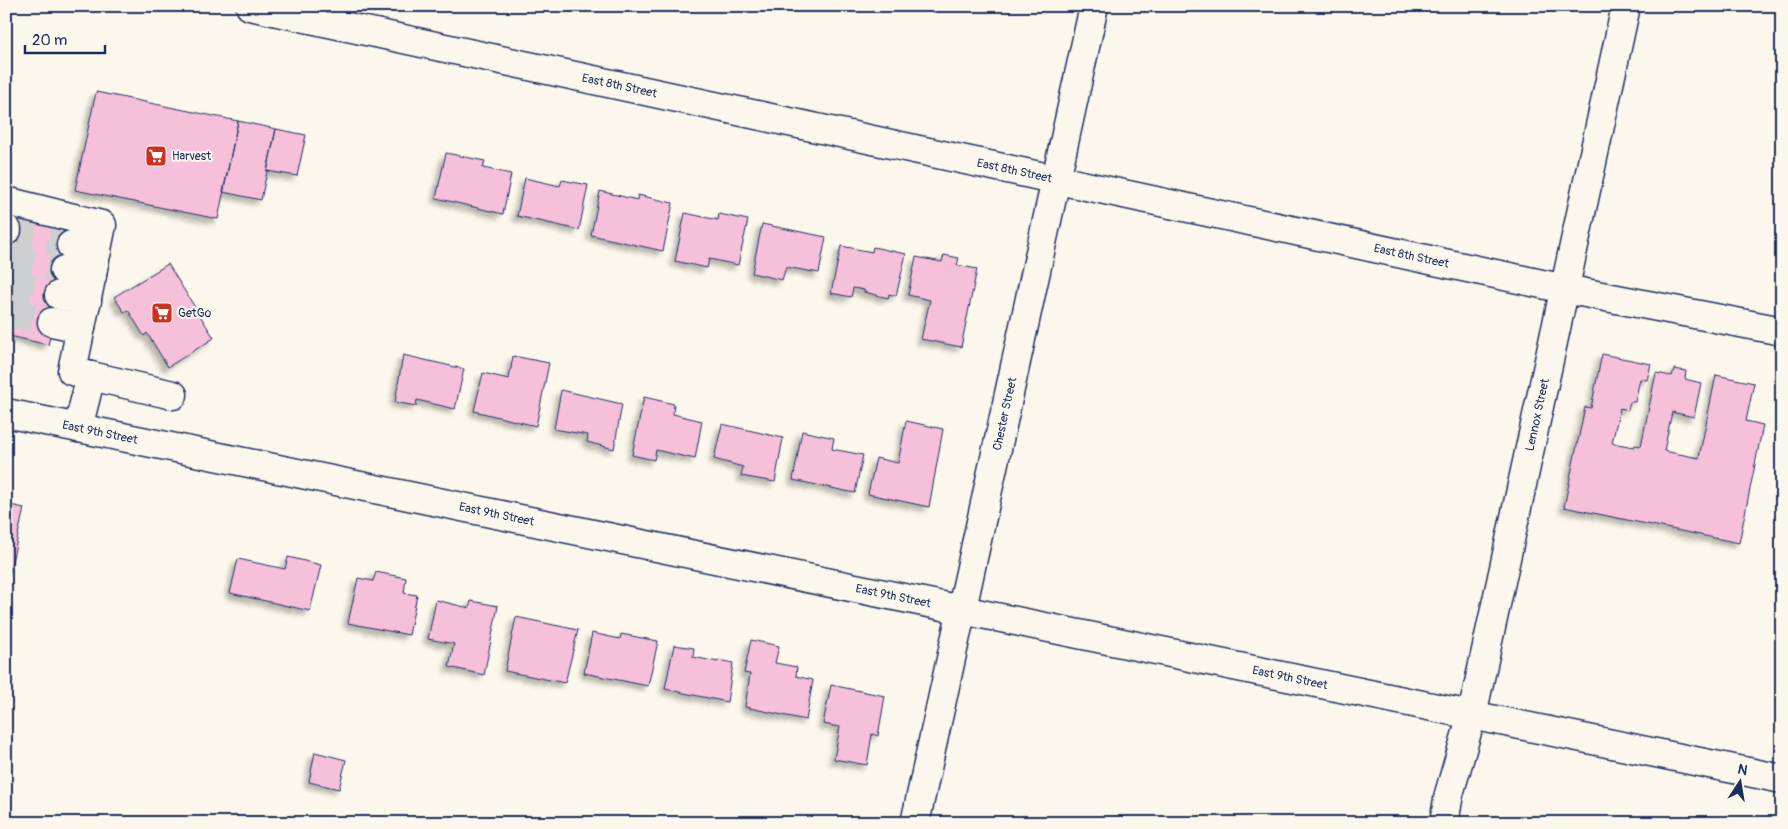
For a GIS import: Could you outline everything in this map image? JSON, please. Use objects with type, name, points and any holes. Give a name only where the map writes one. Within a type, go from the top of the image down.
[{"type":"street","name":"East 8th Street","points":[[250,6],[1565,289],[1782,331]]},
{"type":"street","name":"Chester Street","points":[[915,823],[1094,6]]},
{"type":"street","name":"Lennox Street","points":[[1444,823],[1449,794],[1472,715],[1626,6]]},
{"type":"street","points":[[6,201],[102,225],[78,273],[81,328],[72,371],[173,394]]},
{"type":"street","points":[[52,322],[81,328]]},
{"type":"street","points":[[78,428],[91,376]]},
{"type":"street","name":"East 9th Street","points":[[6,413],[1782,779]]},
{"type":"building","name":"Harvest","points":[[96,92],[238,121],[218,219],[75,190]]},
{"type":"building","points":[[238,121],[276,129],[261,200],[223,192]]},
{"type":"building","points":[[276,129],[306,135],[297,176],[267,171]]},
{"type":"building","points":[[446,153],[485,161],[483,168],[511,174],[503,214],[436,198]]},
{"type":"building","points":[[525,178],[560,186],[562,180],[588,185],[579,230],[517,216]]},
{"type":"building","points":[[600,191],[637,200],[638,195],[673,203],[663,251],[591,235]]},
{"type":"building","points":[[11,212],[75,227],[48,345],[6,335],[6,233]]},
{"type":"building","points":[[685,213],[718,220],[719,214],[748,220],[738,265],[709,259],[707,268],[675,261]]},
{"type":"building","points":[[762,224],[826,237],[819,273],[786,267],[782,280],[752,273]]},
{"type":"building","points":[[841,246],[872,252],[873,247],[906,254],[896,296],[889,294],[888,298],[853,288],[851,297],[831,293]]},
{"type":"building","points":[[944,255],[959,258],[957,265],[977,269],[961,347],[921,339],[930,300],[908,295],[916,257],[942,262]]},
{"type":"building","points":[[168,264],[214,338],[168,367],[147,333],[144,336],[128,310],[124,312],[114,297]]},
{"type":"building","points":[[1602,354],[1651,364],[1647,380],[1640,379],[1635,402],[1630,402],[1628,410],[1620,408],[1612,443],[1634,447],[1635,445],[1641,446],[1656,373],[1672,376],[1674,369],[1686,371],[1685,379],[1701,383],[1694,417],[1672,412],[1664,451],[1699,458],[1716,375],[1754,383],[1746,421],[1763,425],[1739,543],[1564,507],[1585,407],[1591,408]]},
{"type":"building","points":[[403,355],[464,369],[455,409],[417,400],[416,406],[395,402]]},
{"type":"building","points":[[513,356],[549,363],[536,426],[474,411],[483,373],[509,379]]},
{"type":"building","points":[[561,390],[622,404],[614,449],[587,442],[588,435],[554,429]]},
{"type":"building","points":[[644,397],[674,404],[673,414],[702,421],[695,459],[656,450],[654,460],[632,455]]},
{"type":"building","points":[[906,421],[943,429],[929,507],[868,494],[876,458],[898,463]]},
{"type":"building","points":[[722,424],[783,438],[775,482],[741,476],[743,467],[714,459]]},
{"type":"building","points":[[802,431],[834,438],[832,449],[863,455],[855,493],[793,480]]},
{"type":"building","points":[[6,504],[24,508],[6,589]]},
{"type":"building","points":[[288,557],[321,565],[310,611],[230,593],[238,559],[285,569]]},
{"type":"building","points":[[376,572],[406,578],[404,593],[417,595],[409,635],[348,623],[358,578],[373,581]]},
{"type":"building","points":[[436,600],[469,608],[471,601],[498,606],[484,675],[449,667],[454,644],[428,639]]},
{"type":"building","points":[[516,617],[578,630],[565,683],[505,671]]},
{"type":"building","points":[[592,633],[620,639],[621,634],[658,641],[648,686],[584,673]]},
{"type":"building","points":[[751,640],[779,646],[775,663],[797,667],[796,676],[813,680],[806,720],[745,707],[750,674],[744,673]]},
{"type":"building","points":[[674,645],[694,648],[693,657],[733,663],[727,702],[665,689]]},
{"type":"building","points":[[831,685],[885,696],[878,736],[872,734],[867,765],[834,759],[840,727],[823,724]]},
{"type":"building","points":[[315,752],[346,760],[339,789],[309,782]]},
{"type":"tunnel","points":[[7,230],[71,245]]},
{"type":"tunnel","points":[[6,257],[64,270]]},
{"type":"tunnel","points":[[6,283],[59,295]]},
{"type":"tunnel","points":[[6,312],[52,322]]},
{"type":"place","name":"Harvest","points":[[156,156]]},
{"type":"place","name":"GetGo","points":[[162,313]]}]
